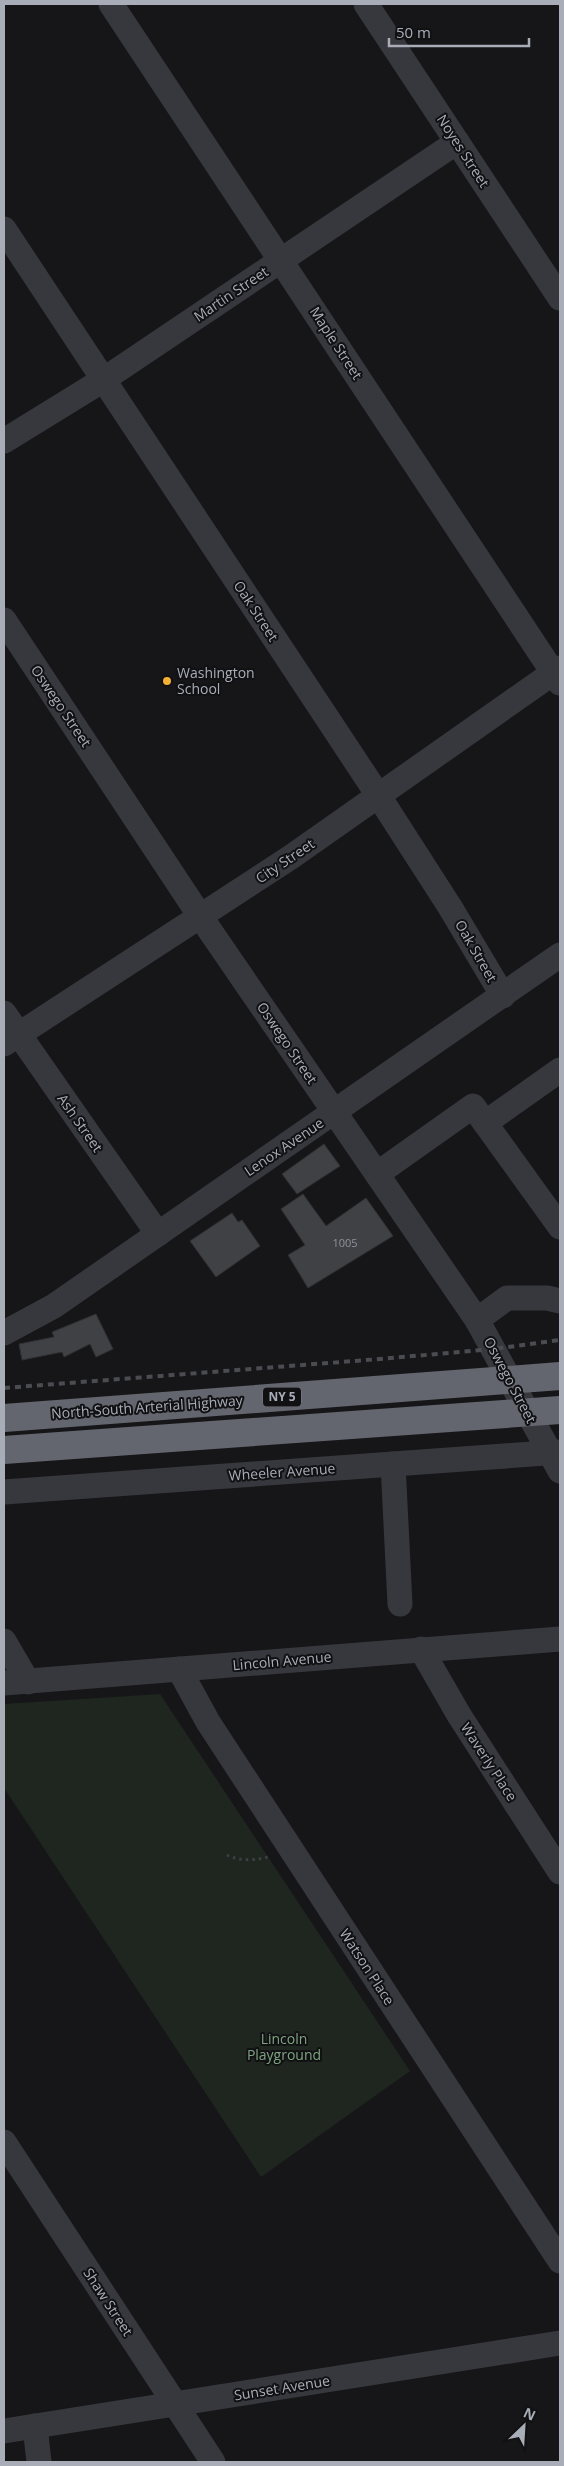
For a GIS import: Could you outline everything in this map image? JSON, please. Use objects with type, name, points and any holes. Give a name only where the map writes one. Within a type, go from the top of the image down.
[{"type":"highway","name":"North-South Arterial Highway","points":[[4,1418],[560,1376]]},
{"type":"highway","points":[[4,1450],[560,1410]]},
{"type":"street","name":"Maple Street","points":[[111,4],[558,675]]},
{"type":"street","name":"Noyes Street","points":[[366,4],[560,298]]},
{"type":"street","name":"Martin Street","points":[[4,441],[103,380],[457,142]]},
{"type":"street","name":"Oak Street","points":[[4,229],[378,796],[450,907],[503,996]]},
{"type":"street","name":"Oswego Street","points":[[4,620],[200,916],[477,1320],[526,1412],[557,1458]]},
{"type":"street","name":"City Street","points":[[11,1039],[291,857],[558,675]]},
{"type":"street","name":"Lenox Avenue","points":[[4,1333],[54,1306],[560,955]]},
{"type":"street","name":"Ash Street","points":[[4,1013],[11,1039],[158,1234]]},
{"type":"street","points":[[485,1123],[560,1070]]},
{"type":"street","points":[[377,1174],[473,1106],[560,1227]]},
{"type":"street","points":[[477,1320],[507,1298],[547,1298],[560,1301]]},
{"type":"street","name":"Wheeler Avenue","points":[[4,1492],[393,1464],[557,1458]]},
{"type":"street","points":[[393,1464],[400,1604]]},
{"type":"street","name":"Lincoln Avenue","points":[[16,1683],[560,1639]]},
{"type":"street","points":[[4,1641],[16,1683]]},
{"type":"street","name":"Waverly Place","points":[[421,1649],[459,1715],[560,1872]]},
{"type":"street","name":"Watson Place","points":[[179,1669],[208,1722],[560,2261]]},
{"type":"street","name":"Shaw Street","points":[[4,2142],[213,2462]]},
{"type":"street","name":"Sunset Avenue","points":[[4,2431],[560,2343]]},
{"type":"street","points":[[35,2426],[39,2462]]},
{"type":"path","points":[[227,1855],[236,1858],[262,1859],[287,1844]]},
{"type":"green space","name":"Lincoln Playground","points":[[160,1694],[410,2071],[261,2177],[4,1788],[4,1704]]},
{"type":"building","points":[[324,1144],[340,1166],[297,1194],[282,1174]]},
{"type":"building","points":[[303,1194],[326,1226],[366,1198],[393,1236],[308,1288],[288,1255],[305,1245],[281,1209]]},
{"type":"building","points":[[232,1213],[238,1222],[242,1220],[260,1246],[216,1277],[190,1241]]},
{"type":"building","points":[[96,1314],[113,1349],[96,1357],[90,1344],[64,1357],[62,1352],[22,1360],[19,1344],[54,1337],[52,1332]]},
{"type":"railway","points":[[4,1388],[380,1359],[493,1349],[560,1340]]},
{"type":"place","name":"Washington School","points":[[167,681]]}]
